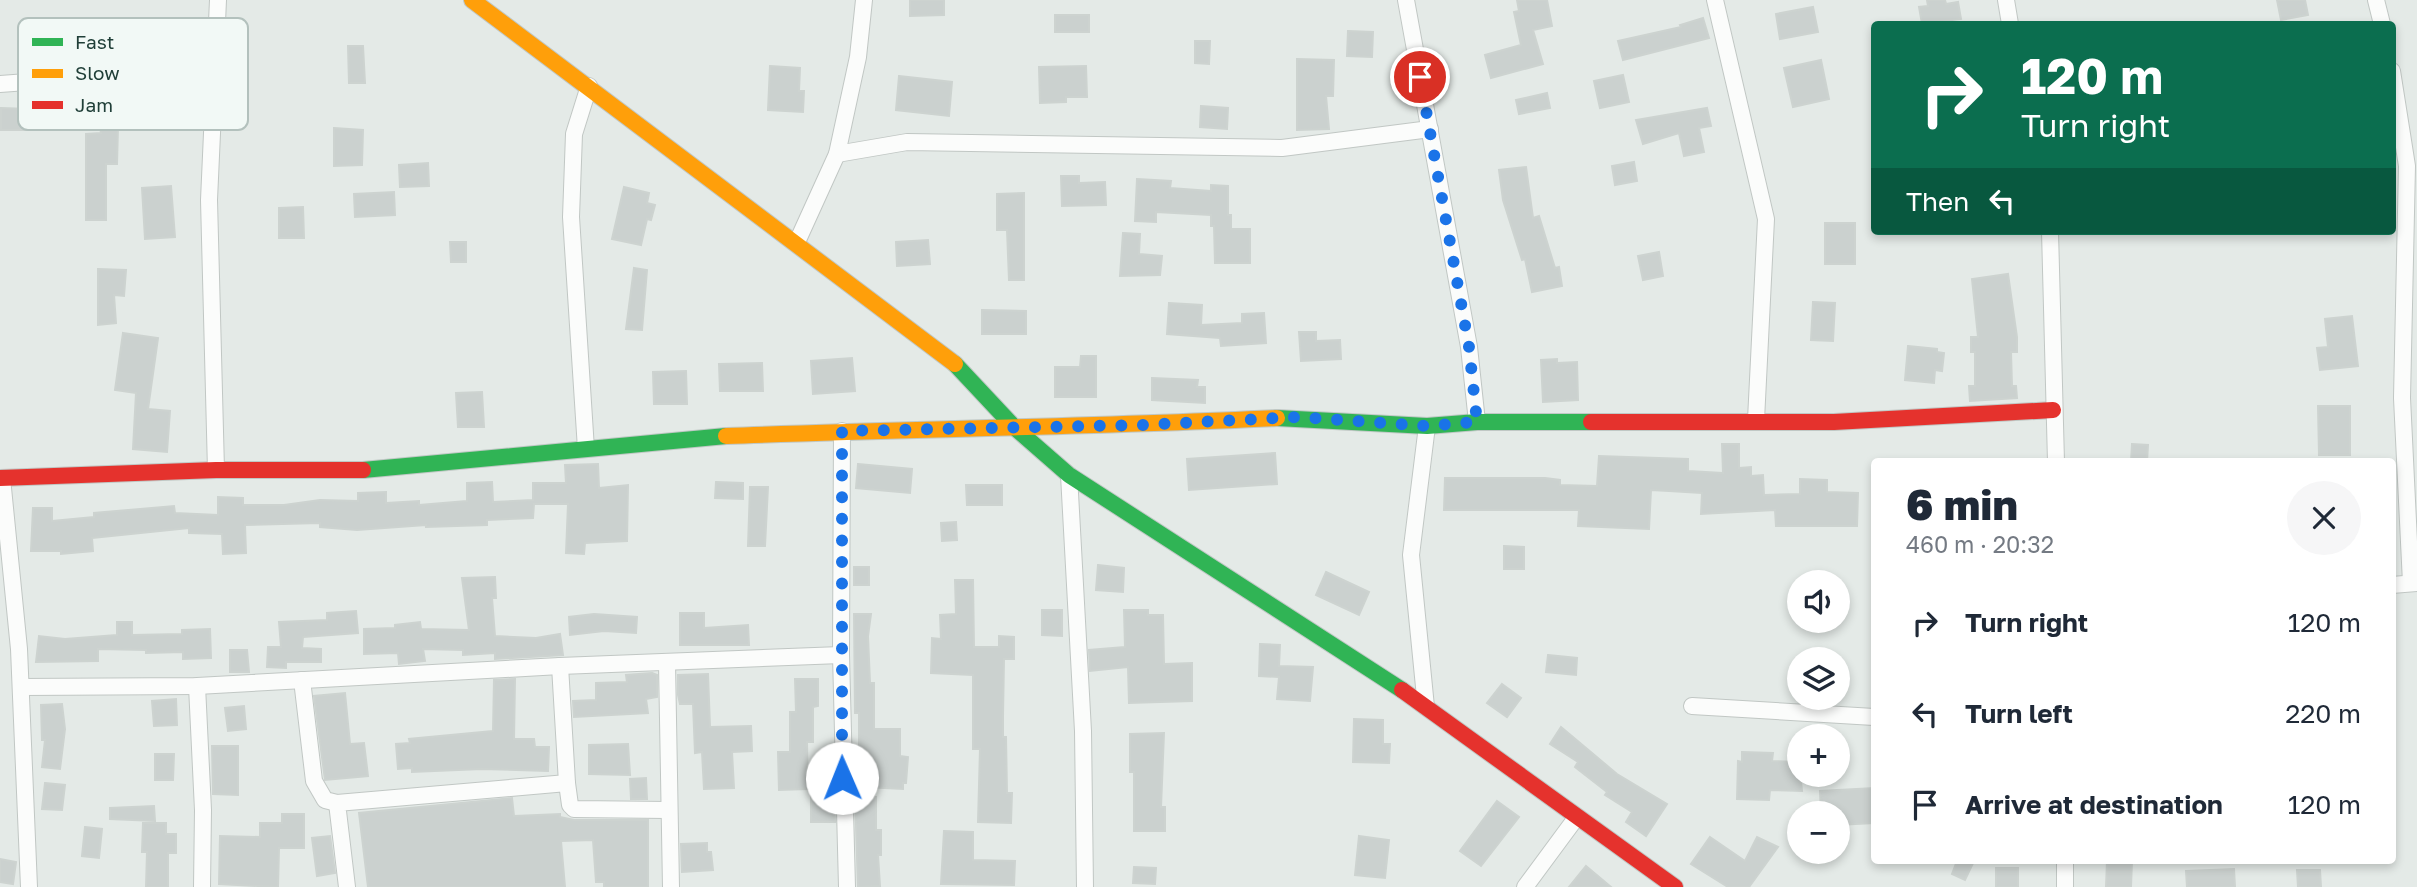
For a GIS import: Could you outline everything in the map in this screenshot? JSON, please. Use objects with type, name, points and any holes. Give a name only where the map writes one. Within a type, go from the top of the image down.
[{"type":"street","points":[[217,18],[218,0]]},
{"type":"street","points":[[472,0],[952,361],[1014,427],[1069,475],[1298,619],[1426,707],[1675,887]]},
{"type":"street","points":[[797,242],[837,154],[858,57],[864,0]]},
{"type":"street","points":[[1406,0],[1469,347],[1477,422]]},
{"type":"street","points":[[1715,0],[1766,219],[1756,421]]},
{"type":"street","points":[[2006,0],[2010,21]]},
{"type":"street","points":[[2376,0],[2381,21]]},
{"type":"street","points":[[0,83],[18,82]]},
{"type":"street","points":[[586,449],[571,217],[574,134],[589,86]]},
{"type":"street","points":[[2396,96],[2407,166],[2410,239],[2402,398],[2414,583],[2396,585]]},
{"type":"street","points":[[837,154],[907,142],[1282,148],[1430,129]]},
{"type":"street","points":[[211,130],[209,200],[216,470]]},
{"type":"street","points":[[2050,235],[2056,458]]},
{"type":"street","points":[[29,887],[21,687],[1,478],[216,470],[368,470],[720,436],[842,431],[1141,425],[1298,417],[1427,426],[1477,422],[1833,422],[2053,410]]},
{"type":"street","points":[[1426,707],[1411,555],[1427,426]]},
{"type":"street","points":[[842,431],[841,655],[847,887]]},
{"type":"street","points":[[1069,475],[1083,731],[1085,887]]},
{"type":"street","points":[[21,687],[197,686],[560,666],[841,655]]},
{"type":"street","points":[[667,663],[671,887]]},
{"type":"street","points":[[560,666],[570,805],[574,809],[668,810]]},
{"type":"street","points":[[302,680],[314,781],[325,800],[337,803],[567,783]]},
{"type":"street","points":[[197,686],[203,810],[202,887]]},
{"type":"street","points":[[1692,706],[1871,717]]},
{"type":"street","points":[[337,803],[347,887]]},
{"type":"street","points":[[1525,887],[1576,818]]},
{"type":"street","points":[[2065,864],[2065,887]]},
{"type":"building","points":[[910,0],[944,0],[944,15],[910,16]]},
{"type":"building","points":[[1517,0],[1547,0],[1552,26],[1533,30],[1543,64],[1491,78],[1485,55],[1521,45],[1514,12],[1519,11]]},
{"type":"building","points":[[1927,0],[1945,0],[1946,4],[1958,2],[1961,19],[1921,21],[1919,7],[1928,6]]},
{"type":"building","points":[[2277,0],[2305,0],[2308,15],[2281,20]]},
{"type":"building","points":[[1813,7],[1818,32],[1780,39],[1776,14]]},
{"type":"building","points":[[1055,15],[1089,15],[1089,32],[1055,32]]},
{"type":"building","points":[[1703,18],[1709,38],[1623,60],[1618,41],[1681,27],[1680,25]]},
{"type":"building","points":[[1348,31],[1373,32],[1372,57],[1347,56]]},
{"type":"building","points":[[1195,41],[1210,41],[1209,64],[1195,63]]},
{"type":"building","points":[[348,46],[363,46],[365,83],[349,83]]},
{"type":"building","points":[[1297,59],[1334,60],[1333,96],[1326,96],[1329,129],[1297,130]]},
{"type":"building","points":[[1821,60],[1829,99],[1793,107],[1784,68]]},
{"type":"building","points":[[770,66],[800,68],[799,91],[804,91],[803,112],[768,110]]},
{"type":"building","points":[[1086,66],[1087,97],[1066,97],[1066,102],[1040,103],[1039,67]]},
{"type":"building","points":[[1623,75],[1629,102],[1600,108],[1594,81]]},
{"type":"building","points":[[899,76],[952,82],[949,116],[896,110]]},
{"type":"building","points":[[1547,93],[1550,108],[1519,114],[1516,100]]},
{"type":"building","points":[[1201,106],[1228,108],[1227,129],[1200,127]]},
{"type":"building","points":[[1,108],[18,109],[18,130],[1,130]]},
{"type":"building","points":[[1707,108],[1711,126],[1699,128],[1704,152],[1684,156],[1679,133],[1643,144],[1636,120]]},
{"type":"building","points":[[334,128],[363,130],[362,165],[334,166]]},
{"type":"building","points":[[100,130],[118,130],[117,164],[106,164],[106,220],[86,220],[86,134],[101,133]]},
{"type":"building","points":[[1634,162],[1637,181],[1615,185],[1612,166]]},
{"type":"building","points":[[428,163],[429,186],[400,187],[399,165]]},
{"type":"building","points":[[1526,167],[1533,218],[1539,216],[1555,268],[1559,267],[1562,286],[1532,292],[1525,259],[1522,260],[1503,200],[1499,170]]},
{"type":"building","points":[[1061,176],[1079,176],[1079,183],[1105,182],[1106,205],[1062,206]]},
{"type":"building","points":[[1137,179],[1171,181],[1170,188],[1211,191],[1211,185],[1228,186],[1231,229],[1250,229],[1250,263],[1215,263],[1211,215],[1156,212],[1156,222],[1135,221]]},
{"type":"building","points":[[171,186],[175,237],[145,239],[142,188]]},
{"type":"building","points":[[624,187],[649,193],[647,203],[655,205],[651,220],[647,219],[641,245],[612,239]]},
{"type":"building","points":[[394,192],[395,215],[355,217],[354,194]]},
{"type":"building","points":[[1024,193],[1024,280],[1009,280],[1007,230],[997,230],[997,194]]},
{"type":"building","points":[[303,207],[304,238],[279,238],[279,208]]},
{"type":"building","points":[[1825,223],[1855,223],[1855,264],[1825,264]]},
{"type":"building","points":[[1123,233],[1140,234],[1139,254],[1162,256],[1160,275],[1120,276]]},
{"type":"building","points":[[928,240],[930,264],[897,266],[896,242]]},
{"type":"building","points":[[450,242],[466,242],[466,262],[451,262]]},
{"type":"building","points":[[1659,252],[1663,276],[1643,280],[1638,256]]},
{"type":"building","points":[[634,268],[647,270],[642,330],[626,329]]},
{"type":"building","points":[[98,269],[126,270],[124,296],[114,295],[116,323],[98,325]]},
{"type":"building","points":[[2008,274],[2017,337],[2017,352],[2011,352],[2012,386],[2016,386],[2017,398],[1970,401],[1969,386],[1975,386],[1975,352],[1971,352],[1971,337],[1978,337],[1972,279]]},
{"type":"building","points":[[1813,302],[1835,303],[1833,341],[1811,340]]},
{"type":"building","points":[[1169,303],[1202,305],[1201,325],[1242,323],[1242,314],[1264,313],[1266,343],[1221,346],[1220,338],[1167,334]]},
{"type":"building","points":[[982,310],[1026,311],[1026,334],[982,334]]},
{"type":"building","points":[[2352,316],[2358,366],[2320,370],[2317,348],[2328,347],[2325,319]]},
{"type":"building","points":[[1299,332],[1316,332],[1316,341],[1340,340],[1341,359],[1301,361]]},
{"type":"building","points":[[123,333],[158,338],[148,409],[170,411],[167,452],[133,449],[136,393],[115,390]]},
{"type":"building","points":[[1908,346],[1937,349],[1937,352],[1944,353],[1942,371],[1935,370],[1934,383],[1905,380]]},
{"type":"building","points":[[1081,356],[1096,356],[1096,397],[1055,397],[1055,367],[1080,367]]},
{"type":"building","points":[[852,358],[855,391],[813,394],[811,361]]},
{"type":"building","points":[[1557,359],[1557,363],[1577,362],[1578,400],[1543,402],[1541,360]]},
{"type":"building","points":[[762,363],[763,391],[720,391],[719,364]]},
{"type":"building","points":[[686,371],[687,404],[654,404],[653,372]]},
{"type":"building","points":[[1152,378],[1198,380],[1197,387],[1205,387],[1205,403],[1152,400]]},
{"type":"building","points":[[482,392],[484,427],[458,427],[456,393]]},
{"type":"building","points":[[2318,406],[2350,406],[2350,455],[2319,455]]},
{"type":"building","points":[[1722,444],[1739,444],[1739,468],[1751,467],[1751,476],[1763,475],[1764,495],[1800,494],[1800,479],[1827,480],[1827,492],[1858,493],[1857,526],[1776,526],[1775,510],[1701,514],[1702,493],[1651,490],[1649,529],[1578,526],[1579,510],[1444,510],[1445,478],[1545,478],[1560,480],[1560,485],[1597,486],[1599,456],[1688,459],[1688,471],[1723,473]]},
{"type":"building","points":[[2132,444],[2148,445],[2147,458],[2131,458]]},
{"type":"building","points":[[1275,453],[1277,484],[1189,490],[1187,459]]},
{"type":"building","points":[[598,464],[599,488],[628,485],[627,541],[585,543],[584,554],[566,553],[568,504],[534,504],[533,518],[487,520],[487,525],[426,525],[357,530],[320,527],[320,523],[245,525],[246,553],[223,554],[222,534],[189,533],[189,528],[92,538],[93,551],[61,554],[61,551],[31,551],[33,508],[52,508],[52,521],[94,517],[94,513],[174,506],[175,513],[218,515],[218,497],[243,498],[243,505],[284,505],[320,500],[358,501],[358,493],[386,492],[386,503],[419,501],[419,505],[467,501],[467,483],[492,482],[493,502],[533,500],[533,483],[566,483],[565,465]]},
{"type":"building","points":[[858,464],[912,469],[910,493],[856,488]]},
{"type":"building","points":[[716,482],[743,483],[743,499],[715,498]]},
{"type":"building","points":[[966,485],[1002,485],[1002,505],[967,505]]},
{"type":"building","points":[[750,487],[768,487],[765,546],[748,546]]},
{"type":"building","points":[[956,522],[957,540],[942,541],[941,523]]},
{"type":"building","points":[[1504,546],[1524,547],[1524,569],[1504,569]]},
{"type":"building","points":[[1098,565],[1124,568],[1123,592],[1096,590]]},
{"type":"building","points":[[854,567],[869,567],[869,585],[854,585]]},
{"type":"building","points":[[1326,572],[1369,592],[1359,615],[1316,595]]},
{"type":"building","points":[[495,577],[496,598],[492,598],[495,636],[536,638],[560,634],[563,655],[495,659],[495,653],[463,655],[463,650],[423,649],[425,661],[399,664],[398,653],[364,654],[364,629],[395,628],[395,625],[420,622],[421,629],[469,630],[462,578]]},
{"type":"building","points":[[955,580],[973,580],[974,647],[999,647],[999,636],[1014,637],[1014,659],[1004,659],[1003,716],[1007,793],[1012,793],[1011,823],[978,822],[980,749],[973,749],[973,675],[931,673],[932,638],[941,639],[940,615],[956,614]]},
{"type":"building","points":[[1042,610],[1062,610],[1062,636],[1042,635]]},
{"type":"building","points":[[1124,610],[1148,610],[1148,615],[1163,615],[1164,664],[1192,663],[1192,701],[1129,703],[1128,667],[1090,671],[1089,650],[1125,647]]},
{"type":"building","points":[[356,611],[358,633],[303,637],[302,648],[321,649],[321,662],[286,662],[286,668],[267,667],[268,647],[281,647],[279,622],[327,620],[327,613]]},
{"type":"building","points":[[680,613],[704,613],[704,628],[748,625],[749,645],[680,645]]},
{"type":"building","points":[[594,614],[637,617],[636,633],[604,631],[570,635],[569,617]]},
{"type":"building","points":[[854,614],[871,614],[868,636],[870,683],[874,683],[874,729],[900,729],[900,756],[908,757],[903,789],[865,787],[867,751],[859,751],[859,713],[855,713]]},
{"type":"building","points":[[117,622],[132,622],[132,635],[182,634],[182,630],[210,629],[211,658],[183,659],[183,652],[146,653],[146,650],[98,649],[98,661],[36,662],[39,636],[65,639],[117,635]]},
{"type":"building","points":[[1260,644],[1280,645],[1279,666],[1313,667],[1310,701],[1277,699],[1279,677],[1259,676]]},
{"type":"building","points":[[230,650],[247,650],[249,672],[230,672]]},
{"type":"building","points":[[1548,655],[1577,658],[1576,675],[1546,672]]},
{"type":"building","points":[[708,674],[710,727],[751,726],[752,751],[732,752],[734,788],[704,789],[702,752],[695,753],[693,704],[680,704],[678,675]]},
{"type":"building","points":[[626,675],[657,675],[657,697],[646,699],[648,713],[574,717],[573,701],[596,700],[596,683],[627,682]]},
{"type":"building","points":[[515,679],[514,739],[534,739],[535,747],[549,747],[548,771],[482,769],[412,772],[412,768],[398,769],[396,744],[410,743],[409,739],[493,731],[494,680]]},
{"type":"building","points":[[795,679],[818,679],[818,706],[813,707],[813,742],[807,742],[808,789],[779,790],[778,752],[790,752],[790,712],[796,712]]},
{"type":"building","points":[[1502,684],[1521,698],[1507,717],[1487,703]]},
{"type":"building","points":[[345,693],[350,744],[364,743],[368,776],[325,780],[314,696]]},
{"type":"building","points":[[176,699],[177,725],[154,726],[152,701]]},
{"type":"building","points":[[62,704],[65,729],[60,769],[42,767],[45,740],[42,740],[41,705]]},
{"type":"building","points":[[244,706],[246,729],[228,731],[225,708]]},
{"type":"building","points":[[1354,719],[1383,720],[1383,744],[1390,744],[1389,763],[1353,762]]},
{"type":"building","points":[[1561,727],[1617,774],[1667,804],[1646,836],[1626,822],[1632,812],[1605,795],[1607,792],[1575,767],[1578,762],[1550,744]]},
{"type":"building","points":[[1164,733],[1161,807],[1165,807],[1165,831],[1134,831],[1134,772],[1130,772],[1130,734]]},
{"type":"building","points":[[628,744],[630,775],[589,774],[589,745]]},
{"type":"building","points":[[212,746],[238,746],[238,795],[213,794]]},
{"type":"building","points":[[1742,752],[1773,753],[1772,761],[1787,762],[1787,787],[1802,787],[1802,791],[1770,790],[1769,800],[1737,799],[1738,761],[1742,762]]},
{"type":"building","points":[[155,754],[174,754],[173,780],[155,780]]},
{"type":"building","points":[[646,778],[647,799],[631,799],[630,779]]},
{"type":"building","points":[[45,783],[65,785],[62,810],[42,809]]},
{"type":"building","points":[[1871,788],[1871,823],[1850,824],[1850,801],[1820,801],[1820,791]]},
{"type":"building","points":[[811,796],[834,796],[835,822],[811,822]]},
{"type":"building","points":[[855,796],[876,797],[876,830],[881,830],[881,855],[878,855],[880,886],[858,887]]},
{"type":"building","points":[[512,798],[514,816],[560,814],[560,817],[574,820],[648,820],[648,887],[604,887],[604,882],[596,882],[593,840],[561,841],[565,887],[368,887],[359,813]]},
{"type":"building","points":[[1497,801],[1519,817],[1481,866],[1460,851]]},
{"type":"building","points":[[154,806],[155,821],[110,819],[110,808]]},
{"type":"building","points":[[282,814],[304,814],[304,848],[279,848],[278,887],[219,884],[220,836],[260,837],[260,823],[282,823]]},
{"type":"building","points":[[143,823],[166,823],[166,834],[176,834],[176,853],[168,853],[168,887],[146,887],[147,852],[142,852]]},
{"type":"building","points":[[85,827],[102,829],[99,858],[82,856]]},
{"type":"building","points":[[944,831],[973,832],[973,860],[1015,861],[1014,885],[941,884]]},
{"type":"building","points":[[330,836],[335,873],[317,876],[312,838]]},
{"type":"building","points":[[1359,836],[1389,840],[1385,878],[1355,875]]},
{"type":"building","points":[[1710,837],[1745,861],[1757,837],[1778,847],[1749,887],[1728,887],[1691,864]]},
{"type":"building","points":[[707,843],[713,870],[682,872],[681,844]]},
{"type":"building","points":[[0,859],[16,862],[13,884],[0,882]]},
{"type":"building","points":[[1956,864],[1973,864],[1965,880],[1952,874]]},
{"type":"building","points":[[2107,864],[2132,864],[2131,887],[2106,887]]},
{"type":"building","points":[[1586,866],[1611,887],[1569,887]]},
{"type":"building","points":[[1134,867],[1156,868],[1155,884],[1133,883]]},
{"type":"building","points":[[1996,868],[2018,868],[2018,887],[1996,887]]},
{"type":"building","points":[[2234,869],[2235,887],[2187,887],[2186,871]]},
{"type":"building","points":[[2297,870],[2320,870],[2321,887],[2298,887]]},
{"type":"traffic: fast","points":[[955,364],[1014,427],[1069,475],[1402,690]]},
{"type":"traffic: fast","points":[[1277,418],[1427,426],[1477,422],[1591,422]]},
{"type":"traffic: fast","points":[[363,470],[726,436]]},
{"type":"traffic: slow","points":[[472,0],[955,364]]},
{"type":"traffic: slow","points":[[726,436],[1277,418]]},
{"type":"traffic: jam","points":[[1591,422],[1834,422],[2053,410]]},
{"type":"traffic: jam","points":[[0,478],[216,470],[363,470]]},
{"type":"traffic: jam","points":[[1402,690],[1675,887]]},
{"type":"route","points":[[842,778],[842,431],[1141,425],[1298,417],[1427,426],[1477,422],[1469,347],[1420,77]]}]
